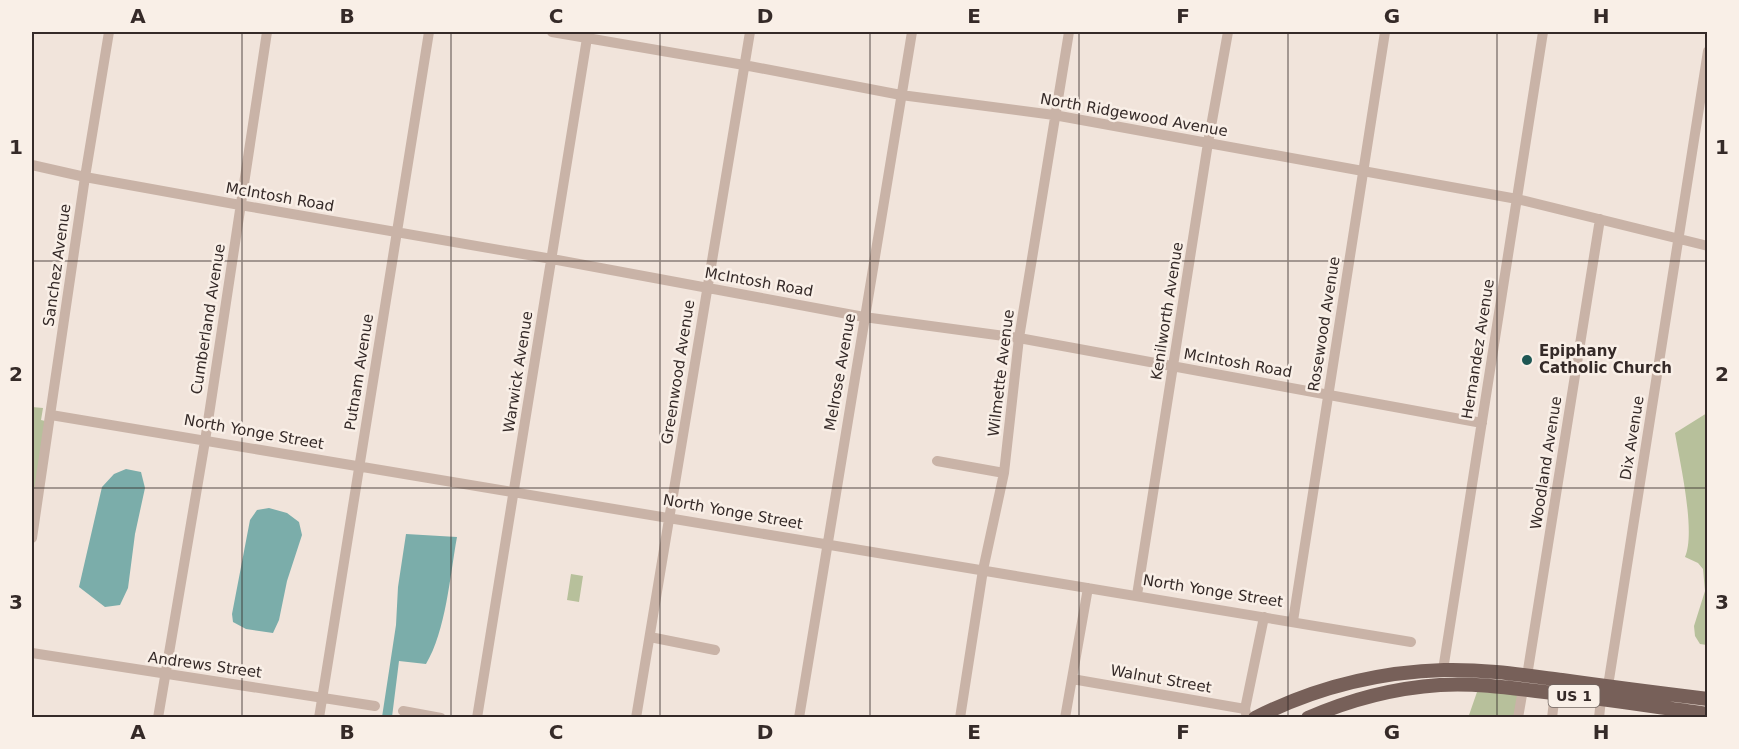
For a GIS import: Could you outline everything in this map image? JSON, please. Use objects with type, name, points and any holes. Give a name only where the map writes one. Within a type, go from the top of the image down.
[{"type":"main road","name":"US 1","points":[[1249,715],[1332,687],[1378,676],[1443,670],[1473,670],[1555,693],[1707,714]]},
{"type":"main road","points":[[1414,688],[1438,676],[1443,670]]},
{"type":"main road","points":[[1445,685],[1454,676],[1473,670]]},
{"type":"main road","name":"US 1","points":[[1308,717],[1345,704],[1414,688],[1445,685],[1483,686],[1525,683],[1608,686],[1707,699]]},
{"type":"main road","points":[[1270,717],[1285,710],[1294,700]]},
{"type":"street","name":"Sanchez Avenue","points":[[32,538],[85,177],[109,32]]},
{"type":"street","name":"Cumberland Avenue","points":[[158,717],[205,441],[267,32]]},
{"type":"street","name":"Putnam Avenue","points":[[319,717],[429,32]]},
{"type":"street","name":"North Ridgewood Avenue","points":[[552,32],[587,35],[901,95],[1054,115],[1517,199],[1707,246]]},
{"type":"street","name":"Greenwood Avenue","points":[[636,717],[750,32]]},
{"type":"street","name":"Melrose Avenue","points":[[799,717],[912,32]]},
{"type":"street","name":"Wilmette Avenue","points":[[960,717],[983,570],[1004,473],[1019,338],[1069,32]]},
{"type":"street","name":"Kenilworth Avenue","points":[[1137,596],[1208,143],[1228,32]]},
{"type":"street","name":"Rosewood Avenue","points":[[1293,621],[1385,32]]},
{"type":"street","name":"Hernandez Avenue","points":[[1443,670],[1543,32]]},
{"type":"street","name":"Warwick Avenue","points":[[477,717],[587,35]]},
{"type":"street","name":"Dix Avenue","points":[[1608,686],[1707,51]]},
{"type":"street","name":"McIntosh Road","points":[[32,165],[85,177],[552,259],[864,317],[1019,338],[1482,423]]},
{"type":"street","name":"Woodland Avenue","points":[[1518,717],[1600,219]]},
{"type":"street","name":"North Yonge Street","points":[[51,415],[1411,642]]},
{"type":"street","points":[[937,461],[1004,473]]},
{"type":"street","points":[[1065,717],[1088,588]]},
{"type":"street","points":[[1249,715],[1264,617]]},
{"type":"street","points":[[650,638],[715,650]]},
{"type":"street","name":"Andrews Street","points":[[32,653],[375,706]]},
{"type":"street","name":"Walnut Street","points":[[1072,679],[1249,715]]},
{"type":"street","points":[[1552,717],[1555,693]]},
{"type":"street","points":[[1599,717],[1601,699]]},
{"type":"street","points":[[403,711],[441,717]]},
{"type":"green space","points":[[32,407],[43,408],[41,420],[49,422],[32,538]]},
{"type":"green space","points":[[1707,413],[1707,645],[1700,644],[1695,636],[1694,626],[1705,591],[1703,569],[1698,563],[1685,557],[1688,546],[1688,515],[1675,433]]},
{"type":"green space","points":[[571,574],[583,576],[579,602],[567,600]]},
{"type":"green space","points":[[1477,692],[1523,693],[1518,717],[1468,718]]},
{"type":"water","points":[[126,469],[141,472],[145,488],[135,534],[128,588],[120,605],[105,607],[79,587],[102,487],[114,474]]},
{"type":"water","points":[[269,508],[287,513],[299,522],[302,535],[287,581],[279,620],[273,633],[246,629],[233,622],[232,614],[250,520],[257,510]]},
{"type":"water","points":[[406,534],[457,537],[443,619],[433,651],[426,664],[399,661],[392,717],[382,717],[396,625],[398,587]]},
{"type":"place","name":"Epiphany Catholic Church","points":[[1527,360]]}]
